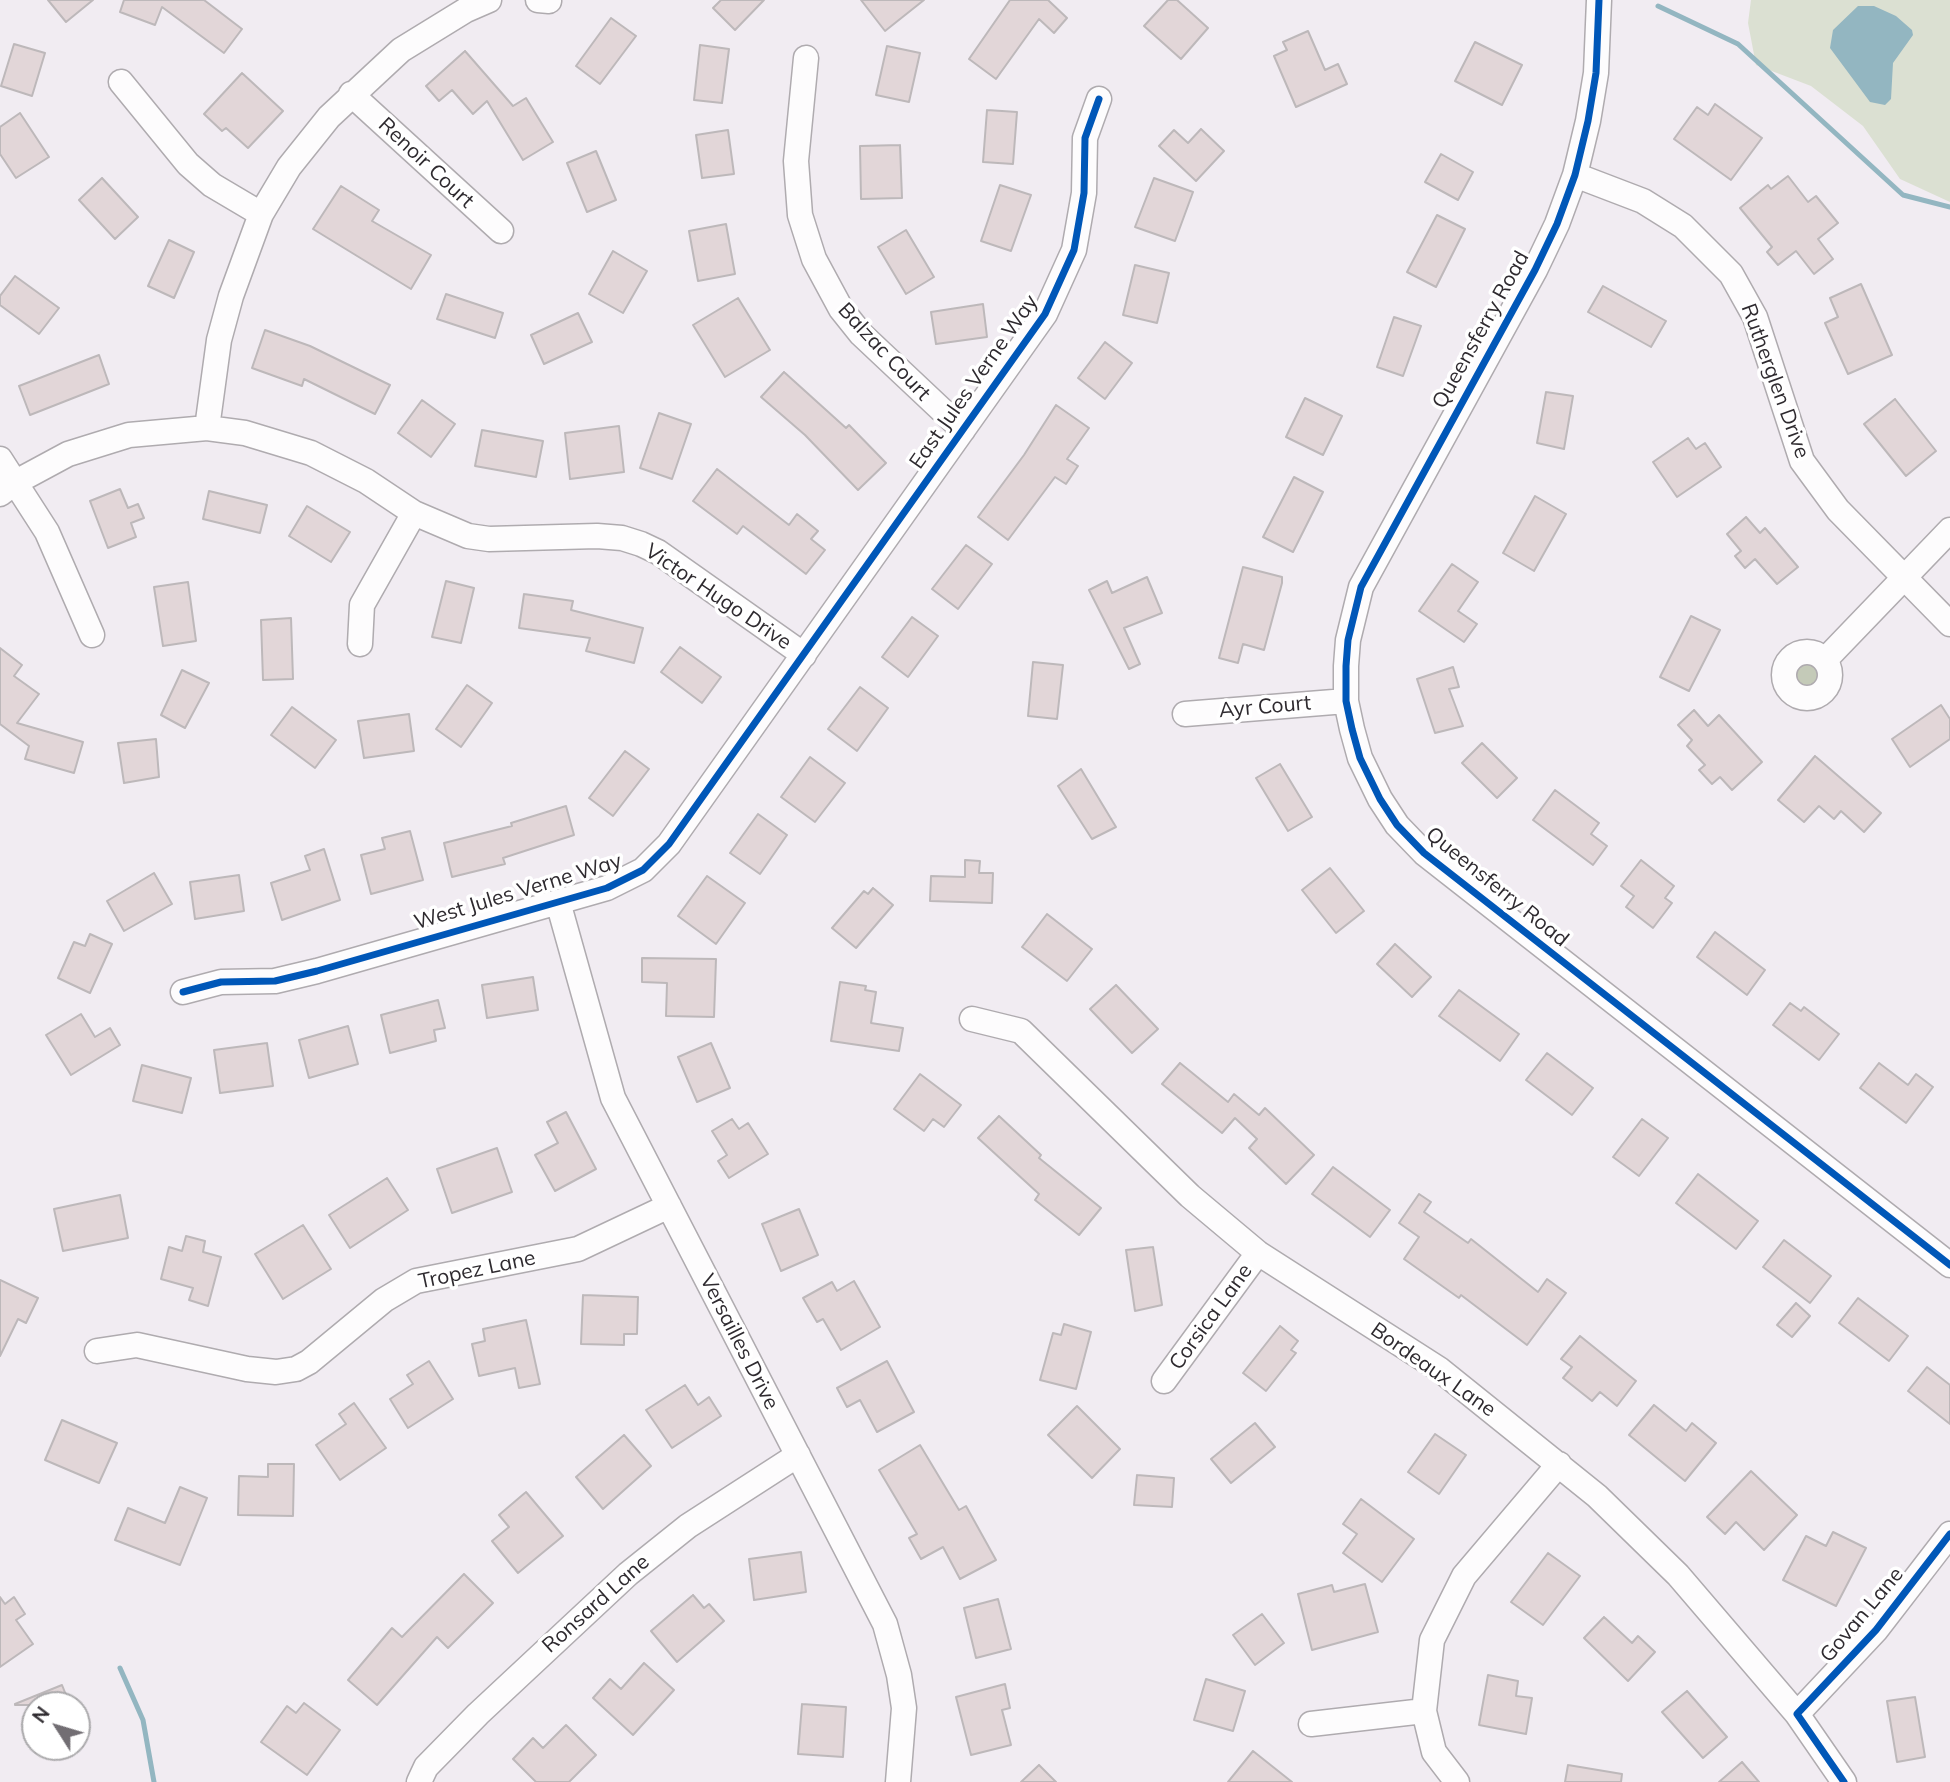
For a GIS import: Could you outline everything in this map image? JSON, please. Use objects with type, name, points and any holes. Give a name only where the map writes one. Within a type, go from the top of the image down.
[{"type":"street","points":[[207,428],[219,340],[231,296],[261,214],[306,143],[351,94],[401,50],[466,9],[489,0]]},
{"type":"street","name":"Queensferry Road","points":[[1599,0],[1596,74],[1575,175],[1535,270],[1361,587],[1348,640],[1346,701],[1360,758],[1388,812],[1424,853],[1950,1265]]},
{"type":"street","name":"Balzac Court","points":[[806,58],[796,161],[800,215],[814,259],[841,309],[861,334],[963,430]]},
{"type":"street","points":[[121,82],[188,164],[212,185],[261,214]]},
{"type":"street","name":"Renoir Court","points":[[351,94],[501,231]]},
{"type":"street","name":"East Jules Verne Way","points":[[804,655],[1045,314],[1061,286],[1080,221],[1085,138],[1099,99]]},
{"type":"street","name":"Rutherglen Drive","points":[[1575,175],[1653,207],[1683,226],[1731,274],[1755,317],[1802,461],[1838,510],[1950,624]]},
{"type":"street","name":"Victor Hugo Drive","points":[[8,488],[95,444],[150,432],[207,428],[272,439],[311,453],[366,481],[414,513],[468,536],[489,540],[597,536],[622,538],[641,544],[658,552],[804,655]]},
{"type":"street","points":[[0,459],[8,488],[47,532],[92,635]]},
{"type":"street","points":[[360,644],[362,605],[414,513]]},
{"type":"street","points":[[1825,660],[1950,530]]},
{"type":"street","name":"West Jules Verne Way","points":[[183,992],[221,982],[275,981],[317,971],[626,880],[656,857],[804,655]]},
{"type":"street","name":"Ayr Court","points":[[1185,714],[1346,701]]},
{"type":"street","name":"Versailles Drive","points":[[558,902],[606,1080],[668,1206],[885,1624],[899,1675],[904,1708],[898,1782]]},
{"type":"street","name":"Bordeaux Lane","points":[[972,1019],[1021,1031],[1191,1196],[1258,1253],[1439,1370],[1597,1496],[1678,1575],[1797,1714],[1844,1782]]},
{"type":"street","name":"Tropez Lane","points":[[97,1351],[137,1345],[247,1370],[276,1372],[296,1369],[309,1362],[384,1300],[416,1281],[578,1249],[668,1206]]},
{"type":"street","name":"Corsica Lane","points":[[1164,1381],[1258,1253]]},
{"type":"street","name":"Ronsard Lane","points":[[419,1782],[426,1767],[478,1714],[628,1574],[688,1526],[798,1455]]},
{"type":"street","points":[[1457,1782],[1434,1752],[1424,1711],[1432,1640],[1448,1603],[1484,1550],[1559,1464]]},
{"type":"street","name":"Govan Lane","points":[[1797,1714],[1876,1630],[1950,1534]]},
{"type":"street","points":[[1311,1724],[1424,1711]]},
{"type":"shaded area","points":[[1751,0],[1950,0],[1950,202],[1900,179],[1863,126],[1811,86],[1756,65],[1748,23]]},
{"type":"green space","points":[[1807,662],[1816,666],[1820,675],[1816,684],[1807,688],[1798,684],[1794,675],[1798,666]]},
{"type":"water","points":[[1858,6],[1874,6],[1896,16],[1912,30],[1913,35],[1893,63],[1891,99],[1885,105],[1870,102],[1830,48],[1833,30]]},
{"type":"building","points":[[48,0],[93,0],[66,22]]},
{"type":"building","points":[[124,0],[204,0],[242,29],[224,53],[162,7],[155,25],[120,12]]},
{"type":"building","points":[[721,0],[764,0],[735,30],[713,8]]},
{"type":"building","points":[[861,0],[924,0],[885,31]]},
{"type":"building","points":[[1010,0],[1048,0],[1067,18],[1054,33],[1039,19],[996,79],[969,59]]},
{"type":"building","points":[[1168,0],[1177,0],[1208,28],[1181,59],[1144,26]]},
{"type":"building","points":[[611,18],[636,36],[600,84],[576,66]]},
{"type":"building","points":[[1308,31],[1325,70],[1338,64],[1347,84],[1296,107],[1274,56],[1287,50],[1283,42]]},
{"type":"building","points":[[1475,42],[1522,65],[1502,105],[1455,81]]},
{"type":"building","points":[[14,44],[45,53],[32,96],[1,86]]},
{"type":"building","points":[[700,45],[729,49],[722,103],[694,100]]},
{"type":"building","points":[[887,46],[920,53],[909,102],[876,95]]},
{"type":"building","points":[[465,51],[513,106],[526,98],[553,142],[523,160],[487,101],[473,114],[452,90],[439,101],[426,86]]},
{"type":"building","points":[[242,73],[283,111],[248,148],[226,128],[222,131],[204,114]]},
{"type":"building","points":[[1715,104],[1762,138],[1731,180],[1674,139],[1697,107],[1708,115]]},
{"type":"building","points":[[987,110],[1017,112],[1013,164],[983,162]]},
{"type":"building","points":[[20,113],[49,157],[16,178],[0,154],[0,127]]},
{"type":"building","points":[[1201,129],[1224,151],[1196,181],[1159,146],[1174,130],[1188,143]]},
{"type":"building","points":[[728,130],[734,174],[702,178],[696,135]]},
{"type":"building","points":[[900,145],[902,198],[861,199],[860,146]]},
{"type":"building","points":[[596,151],[616,200],[587,212],[567,163]]},
{"type":"building","points":[[1441,154],[1473,172],[1458,200],[1425,182]]},
{"type":"building","points":[[1788,176],[1808,202],[1816,196],[1838,223],[1818,239],[1833,259],[1814,274],[1796,251],[1778,265],[1767,252],[1772,247],[1740,208],[1768,185],[1771,189]]},
{"type":"building","points":[[102,178],[138,217],[115,239],[79,200]]},
{"type":"building","points":[[1154,178],[1193,192],[1175,241],[1135,227]]},
{"type":"building","points":[[1000,185],[1031,195],[1011,251],[981,241]]},
{"type":"building","points":[[341,186],[379,210],[372,221],[431,255],[411,289],[313,229]]},
{"type":"building","points":[[1437,215],[1465,229],[1436,287],[1407,272]]},
{"type":"building","points":[[726,224],[735,274],[698,281],[689,231]]},
{"type":"building","points":[[906,230],[934,277],[906,294],[878,247]]},
{"type":"building","points":[[169,240],[194,252],[174,298],[148,286]]},
{"type":"building","points":[[613,251],[647,271],[623,313],[589,294]]},
{"type":"building","points":[[1135,265],[1169,273],[1157,323],[1123,315]]},
{"type":"building","points":[[15,276],[59,308],[39,334],[0,305],[0,296]]},
{"type":"building","points":[[1861,284],[1892,355],[1848,374],[1825,323],[1838,317],[1830,298]]},
{"type":"building","points":[[1603,286],[1666,321],[1651,347],[1588,312]]},
{"type":"building","points":[[446,294],[503,313],[495,338],[437,319]]},
{"type":"building","points":[[738,298],[770,350],[725,377],[693,325]]},
{"type":"building","points":[[983,304],[987,337],[936,344],[931,312]]},
{"type":"building","points":[[578,313],[592,342],[544,364],[531,335]]},
{"type":"building","points":[[1394,317],[1421,326],[1403,376],[1377,367]]},
{"type":"building","points":[[265,330],[310,346],[390,385],[375,414],[304,379],[302,386],[252,368]]},
{"type":"building","points":[[1105,342],[1132,363],[1105,399],[1078,378]]},
{"type":"building","points":[[99,355],[109,384],[30,415],[19,386]]},
{"type":"building","points":[[784,372],[846,428],[849,425],[886,463],[858,490],[805,435],[761,397]]},
{"type":"building","points":[[1546,392],[1573,396],[1564,449],[1537,443]]},
{"type":"building","points":[[1305,398],[1342,416],[1323,455],[1286,437]]},
{"type":"building","points":[[1895,399],[1936,451],[1906,476],[1864,424]]},
{"type":"building","points":[[422,400],[455,424],[431,457],[398,433]]},
{"type":"building","points":[[1056,405],[1089,428],[1067,459],[1078,466],[1066,484],[1055,477],[1008,540],[978,517],[1024,455]]},
{"type":"building","points":[[659,413],[691,424],[672,479],[640,468]]},
{"type":"building","points":[[619,426],[624,472],[570,479],[565,433]]},
{"type":"building","points":[[482,430],[543,441],[536,477],[475,466]]},
{"type":"building","points":[[1688,438],[1696,449],[1705,443],[1721,467],[1677,497],[1653,462]]},
{"type":"building","points":[[717,469],[789,525],[797,514],[818,531],[811,539],[825,550],[806,574],[743,526],[737,534],[693,501]]},
{"type":"building","points":[[1294,477],[1323,492],[1293,552],[1263,537]]},
{"type":"building","points":[[120,489],[128,508],[138,504],[144,518],[131,523],[136,537],[108,548],[90,501]]},
{"type":"building","points":[[209,491],[267,505],[260,533],[203,519]]},
{"type":"building","points":[[1535,496],[1566,514],[1534,571],[1503,553]]},
{"type":"building","points":[[307,506],[350,532],[331,562],[289,536]]},
{"type":"building","points":[[1746,517],[1760,533],[1765,528],[1798,567],[1777,584],[1755,559],[1745,568],[1735,556],[1741,551],[1727,534]]},
{"type":"building","points":[[966,545],[992,564],[958,609],[932,589]]},
{"type":"building","points":[[1452,564],[1478,582],[1458,611],[1477,624],[1464,642],[1419,611]]},
{"type":"building","points":[[1243,567],[1282,577],[1282,583],[1264,650],[1243,644],[1238,663],[1219,658]]},
{"type":"building","points":[[1147,577],[1162,613],[1124,628],[1140,664],[1129,669],[1089,590],[1107,581],[1112,593]]},
{"type":"building","points":[[446,581],[474,588],[461,643],[432,637]]},
{"type":"building","points":[[188,582],[196,641],[163,646],[154,587]]},
{"type":"building","points":[[524,594],[573,601],[571,610],[643,628],[634,663],[586,651],[590,638],[519,628]]},
{"type":"building","points":[[1691,616],[1720,630],[1689,691],[1660,677]]},
{"type":"building","points":[[912,617],[938,636],[908,677],[882,657]]},
{"type":"building","points":[[291,618],[293,679],[263,680],[261,620]]},
{"type":"building","points":[[680,647],[721,677],[702,703],[661,672]]},
{"type":"building","points":[[0,648],[22,665],[14,676],[39,694],[17,723],[83,742],[74,773],[25,759],[29,746],[0,724]]},
{"type":"building","points":[[1033,662],[1063,665],[1057,719],[1028,716]]},
{"type":"building","points":[[1453,667],[1459,687],[1449,689],[1463,726],[1435,733],[1417,679]]},
{"type":"building","points":[[182,670],[209,683],[185,728],[161,715]]},
{"type":"building","points":[[467,685],[492,703],[461,747],[436,729]]},
{"type":"building","points":[[860,687],[888,708],[857,751],[828,729]]},
{"type":"building","points":[[1941,705],[1950,719],[1950,739],[1910,767],[1892,739]]},
{"type":"building","points":[[292,707],[336,740],[315,768],[271,735]]},
{"type":"building","points":[[1694,710],[1708,726],[1719,715],[1762,762],[1732,790],[1720,777],[1712,784],[1699,770],[1705,765],[1687,746],[1692,740],[1678,725]]},
{"type":"building","points":[[409,714],[414,751],[364,758],[358,721]]},
{"type":"building","points":[[156,739],[159,777],[124,783],[118,743]]},
{"type":"building","points":[[1482,743],[1517,778],[1497,798],[1462,763]]},
{"type":"building","points":[[625,751],[649,769],[613,816],[589,798]]},
{"type":"building","points":[[1815,756],[1881,813],[1864,832],[1841,811],[1834,819],[1819,806],[1804,822],[1778,800]]},
{"type":"building","points":[[810,757],[845,783],[815,822],[781,797]]},
{"type":"building","points":[[1280,764],[1312,817],[1288,831],[1256,778]]},
{"type":"building","points":[[1081,769],[1116,827],[1092,839],[1058,786]]},
{"type":"building","points":[[1555,790],[1599,823],[1591,834],[1607,846],[1593,865],[1533,820]]},
{"type":"building","points":[[566,806],[574,835],[503,858],[505,864],[452,877],[444,843],[512,826],[511,823]]},
{"type":"building","points":[[758,814],[787,835],[760,874],[730,853]]},
{"type":"building","points":[[410,831],[423,880],[371,894],[361,855],[385,849],[382,838]]},
{"type":"building","points":[[324,849],[340,900],[282,920],[271,883],[310,870],[305,856]]},
{"type":"building","points":[[965,860],[980,861],[979,873],[993,873],[992,903],[930,901],[931,876],[965,877]]},
{"type":"building","points":[[1641,860],[1674,886],[1665,898],[1672,903],[1653,928],[1626,907],[1634,896],[1621,886]]},
{"type":"building","points":[[1330,868],[1364,911],[1336,933],[1302,890]]},
{"type":"building","points":[[154,873],[172,904],[124,931],[107,901]]},
{"type":"building","points":[[239,875],[244,911],[195,919],[190,882]]},
{"type":"building","points":[[707,876],[745,903],[716,944],[678,916]]},
{"type":"building","points":[[873,888],[893,905],[856,948],[832,928],[864,891],[868,894]]},
{"type":"building","points":[[1047,914],[1092,949],[1067,981],[1022,947]]},
{"type":"building","points":[[1715,932],[1765,970],[1747,995],[1697,957]]},
{"type":"building","points":[[90,934],[112,944],[90,993],[58,978],[74,942],[85,946]]},
{"type":"building","points":[[1395,944],[1431,977],[1412,997],[1377,964]]},
{"type":"building","points":[[642,958],[716,959],[714,1017],[666,1016],[667,983],[642,982]]},
{"type":"building","points":[[533,977],[538,1010],[487,1018],[482,985]]},
{"type":"building","points":[[840,982],[866,986],[865,990],[876,992],[871,1023],[903,1028],[899,1051],[831,1041]]},
{"type":"building","points":[[1116,985],[1158,1029],[1132,1053],[1090,1009]]},
{"type":"building","points":[[1459,990],[1519,1034],[1500,1061],[1439,1016]]},
{"type":"building","points":[[438,1000],[445,1028],[434,1030],[436,1041],[390,1053],[381,1015]]},
{"type":"building","points":[[1790,1003],[1801,1011],[1804,1007],[1839,1034],[1819,1060],[1773,1025]]},
{"type":"building","points":[[81,1014],[95,1037],[110,1028],[120,1045],[71,1075],[46,1035]]},
{"type":"building","points":[[348,1026],[358,1064],[309,1078],[299,1040]]},
{"type":"building","points":[[267,1043],[273,1086],[220,1093],[214,1050]]},
{"type":"building","points":[[711,1043],[730,1088],[697,1102],[678,1057]]},
{"type":"building","points":[[1547,1053],[1593,1088],[1572,1115],[1526,1080]]},
{"type":"building","points":[[1180,1063],[1228,1102],[1234,1094],[1259,1115],[1265,1108],[1314,1155],[1286,1184],[1249,1148],[1257,1139],[1235,1118],[1222,1133],[1162,1084]]},
{"type":"building","points":[[1879,1063],[1908,1085],[1916,1074],[1933,1087],[1906,1123],[1860,1088]]},
{"type":"building","points":[[142,1065],[191,1078],[182,1113],[133,1101]]},
{"type":"building","points":[[920,1074],[961,1105],[944,1127],[933,1119],[924,1131],[894,1109]]},
{"type":"building","points":[[566,1112],[596,1169],[555,1191],[535,1155],[558,1143],[547,1122]]},
{"type":"building","points":[[999,1116],[1041,1155],[1039,1158],[1101,1208],[1079,1235],[1035,1200],[1039,1194],[978,1138]]},
{"type":"building","points":[[732,1119],[739,1129],[748,1123],[768,1154],[729,1178],[718,1161],[727,1155],[712,1131]]},
{"type":"building","points":[[1642,1119],[1668,1138],[1639,1176],[1613,1157]]},
{"type":"building","points":[[497,1148],[512,1192],[452,1213],[437,1169]]},
{"type":"building","points":[[1333,1167],[1390,1210],[1370,1237],[1312,1194]]},
{"type":"building","points":[[1698,1174],[1758,1221],[1736,1249],[1676,1203]]},
{"type":"building","points":[[387,1178],[408,1210],[350,1248],[329,1215]]},
{"type":"building","points":[[1419,1194],[1431,1202],[1424,1212],[1468,1243],[1471,1239],[1538,1292],[1547,1279],[1566,1293],[1527,1345],[1461,1295],[1459,1298],[1404,1259],[1419,1237],[1399,1223]]},
{"type":"building","points":[[120,1195],[128,1238],[63,1251],[54,1209]]},
{"type":"building","points":[[799,1209],[818,1255],[781,1271],[762,1224]]},
{"type":"building","points":[[303,1225],[331,1269],[283,1299],[255,1254]]},
{"type":"building","points":[[186,1236],[205,1241],[203,1252],[221,1257],[208,1306],[189,1300],[193,1288],[161,1279],[169,1247],[182,1251]]},
{"type":"building","points":[[1784,1240],[1831,1276],[1810,1303],[1763,1267]]},
{"type":"building","points":[[1153,1247],[1162,1305],[1135,1311],[1126,1250]]},
{"type":"building","points":[[0,1280],[38,1298],[26,1323],[18,1319],[0,1356]]},
{"type":"building","points":[[854,1281],[880,1327],[841,1350],[823,1319],[817,1322],[803,1298],[832,1282],[837,1291]]},
{"type":"building","points":[[583,1295],[638,1297],[637,1334],[624,1334],[624,1345],[581,1344]]},
{"type":"building","points":[[1858,1298],[1908,1336],[1889,1361],[1839,1323]]},
{"type":"building","points":[[1796,1303],[1810,1316],[1792,1337],[1777,1325]]},
{"type":"building","points":[[526,1320],[540,1384],[519,1388],[515,1368],[479,1376],[472,1344],[485,1341],[483,1329]]},
{"type":"building","points":[[1064,1324],[1091,1332],[1076,1389],[1040,1380],[1053,1333],[1061,1335]]},
{"type":"building","points":[[1280,1326],[1298,1341],[1291,1350],[1296,1353],[1266,1391],[1243,1373]]},
{"type":"building","points":[[1580,1336],[1636,1381],[1617,1406],[1600,1392],[1592,1401],[1563,1378],[1572,1367],[1561,1359]]},
{"type":"building","points":[[429,1361],[453,1399],[408,1428],[390,1399],[413,1384],[407,1375]]},
{"type":"building","points":[[887,1361],[914,1412],[877,1432],[860,1400],[847,1407],[837,1388]]},
{"type":"building","points":[[1927,1367],[1950,1385],[1950,1424],[1908,1391]]},
{"type":"building","points":[[685,1385],[698,1405],[709,1397],[721,1416],[672,1448],[646,1410]]},
{"type":"building","points":[[354,1403],[386,1448],[340,1480],[316,1445],[346,1424],[339,1414]]},
{"type":"building","points":[[1654,1405],[1686,1431],[1692,1423],[1716,1443],[1685,1481],[1629,1435]]},
{"type":"building","points":[[1077,1406],[1120,1449],[1092,1478],[1048,1435]]},
{"type":"building","points":[[62,1420],[117,1443],[99,1483],[45,1460]]},
{"type":"building","points":[[1255,1423],[1275,1447],[1231,1483],[1211,1459]]},
{"type":"building","points":[[1435,1434],[1466,1455],[1439,1494],[1408,1472]]},
{"type":"building","points":[[624,1435],[651,1466],[603,1509],[576,1477]]},
{"type":"building","points":[[920,1445],[959,1510],[966,1506],[996,1560],[960,1579],[943,1547],[921,1559],[909,1538],[917,1534],[879,1470]]},
{"type":"building","points":[[268,1464],[294,1464],[293,1516],[238,1515],[239,1476],[268,1477]]},
{"type":"building","points":[[1751,1471],[1797,1515],[1764,1550],[1736,1522],[1725,1534],[1707,1517]]},
{"type":"building","points":[[1137,1475],[1174,1478],[1172,1507],[1134,1505]]},
{"type":"building","points":[[180,1487],[207,1498],[180,1565],[115,1540],[128,1508],[165,1523]]},
{"type":"building","points":[[526,1492],[563,1536],[518,1573],[492,1541],[509,1527],[499,1515]]},
{"type":"building","points":[[1361,1499],[1414,1539],[1382,1582],[1343,1553],[1357,1534],[1343,1524]]},
{"type":"building","points":[[1833,1532],[1866,1548],[1836,1606],[1783,1580],[1806,1536],[1826,1546]]},
{"type":"building","points":[[801,1552],[806,1592],[754,1600],[749,1559]]},
{"type":"building","points":[[1548,1553],[1580,1576],[1543,1625],[1511,1602]]},
{"type":"building","points":[[464,1574],[493,1603],[448,1648],[437,1637],[377,1705],[348,1680],[392,1628],[402,1637]]},
{"type":"building","points":[[1365,1584],[1378,1632],[1312,1650],[1298,1594],[1332,1585],[1334,1592]]},
{"type":"building","points":[[693,1595],[704,1608],[709,1604],[724,1621],[677,1662],[651,1631]]},
{"type":"building","points":[[0,1597],[5,1604],[14,1597],[25,1614],[16,1620],[33,1644],[0,1667]]},
{"type":"building","points":[[998,1599],[1011,1649],[976,1658],[964,1608]]},
{"type":"building","points":[[1262,1614],[1284,1643],[1255,1665],[1233,1635]]},
{"type":"building","points":[[1604,1617],[1632,1643],[1638,1636],[1655,1652],[1628,1681],[1584,1638]]},
{"type":"building","points":[[644,1663],[674,1690],[633,1735],[593,1698],[610,1679],[621,1689]]},
{"type":"building","points":[[1488,1675],[1518,1681],[1516,1696],[1532,1698],[1526,1734],[1479,1725]]},
{"type":"building","points":[[1206,1679],[1245,1691],[1233,1731],[1194,1720]]},
{"type":"building","points":[[1005,1684],[1010,1708],[1002,1710],[1011,1745],[971,1755],[956,1697]]},
{"type":"building","points":[[62,1685],[64,1691],[47,1691]]},
{"type":"building","points":[[1687,1691],[1727,1737],[1703,1758],[1662,1712]]},
{"type":"building","points":[[1915,1697],[1925,1757],[1897,1762],[1887,1701]]},
{"type":"building","points":[[304,1703],[340,1730],[307,1775],[261,1742],[287,1706],[296,1713]]},
{"type":"building","points":[[802,1704],[846,1707],[843,1757],[798,1754]]},
{"type":"building","points":[[566,1725],[596,1755],[569,1782],[536,1782],[513,1759],[533,1738],[543,1748]]},
{"type":"building","points":[[1253,1751],[1292,1782],[1228,1782]]},
{"type":"building","points":[[1742,1762],[1759,1782],[1719,1782]]},
{"type":"building","points":[[1039,1765],[1056,1782],[1021,1782]]},
{"type":"building","points":[[1568,1765],[1622,1774],[1621,1782],[1565,1782]]},
{"type":"waterway","points":[[1658,6],[1738,44],[1903,195],[1950,207]]},
{"type":"waterway","points":[[120,1668],[143,1720],[154,1782]]},
{"type":"cycle path","points":[[1599,0],[1596,73],[1588,121],[1575,175],[1557,224],[1535,270],[1361,587],[1348,640],[1346,666],[1346,701],[1360,758],[1380,799],[1397,825],[1424,853],[1950,1265]]},
{"type":"cycle path","points":[[183,992],[221,982],[275,981],[317,971],[607,888],[643,870],[669,844],[1045,314],[1074,250],[1084,193],[1085,138],[1099,99]]},
{"type":"cycle path","points":[[1844,1782],[1797,1714],[1876,1630],[1950,1534]]}]
